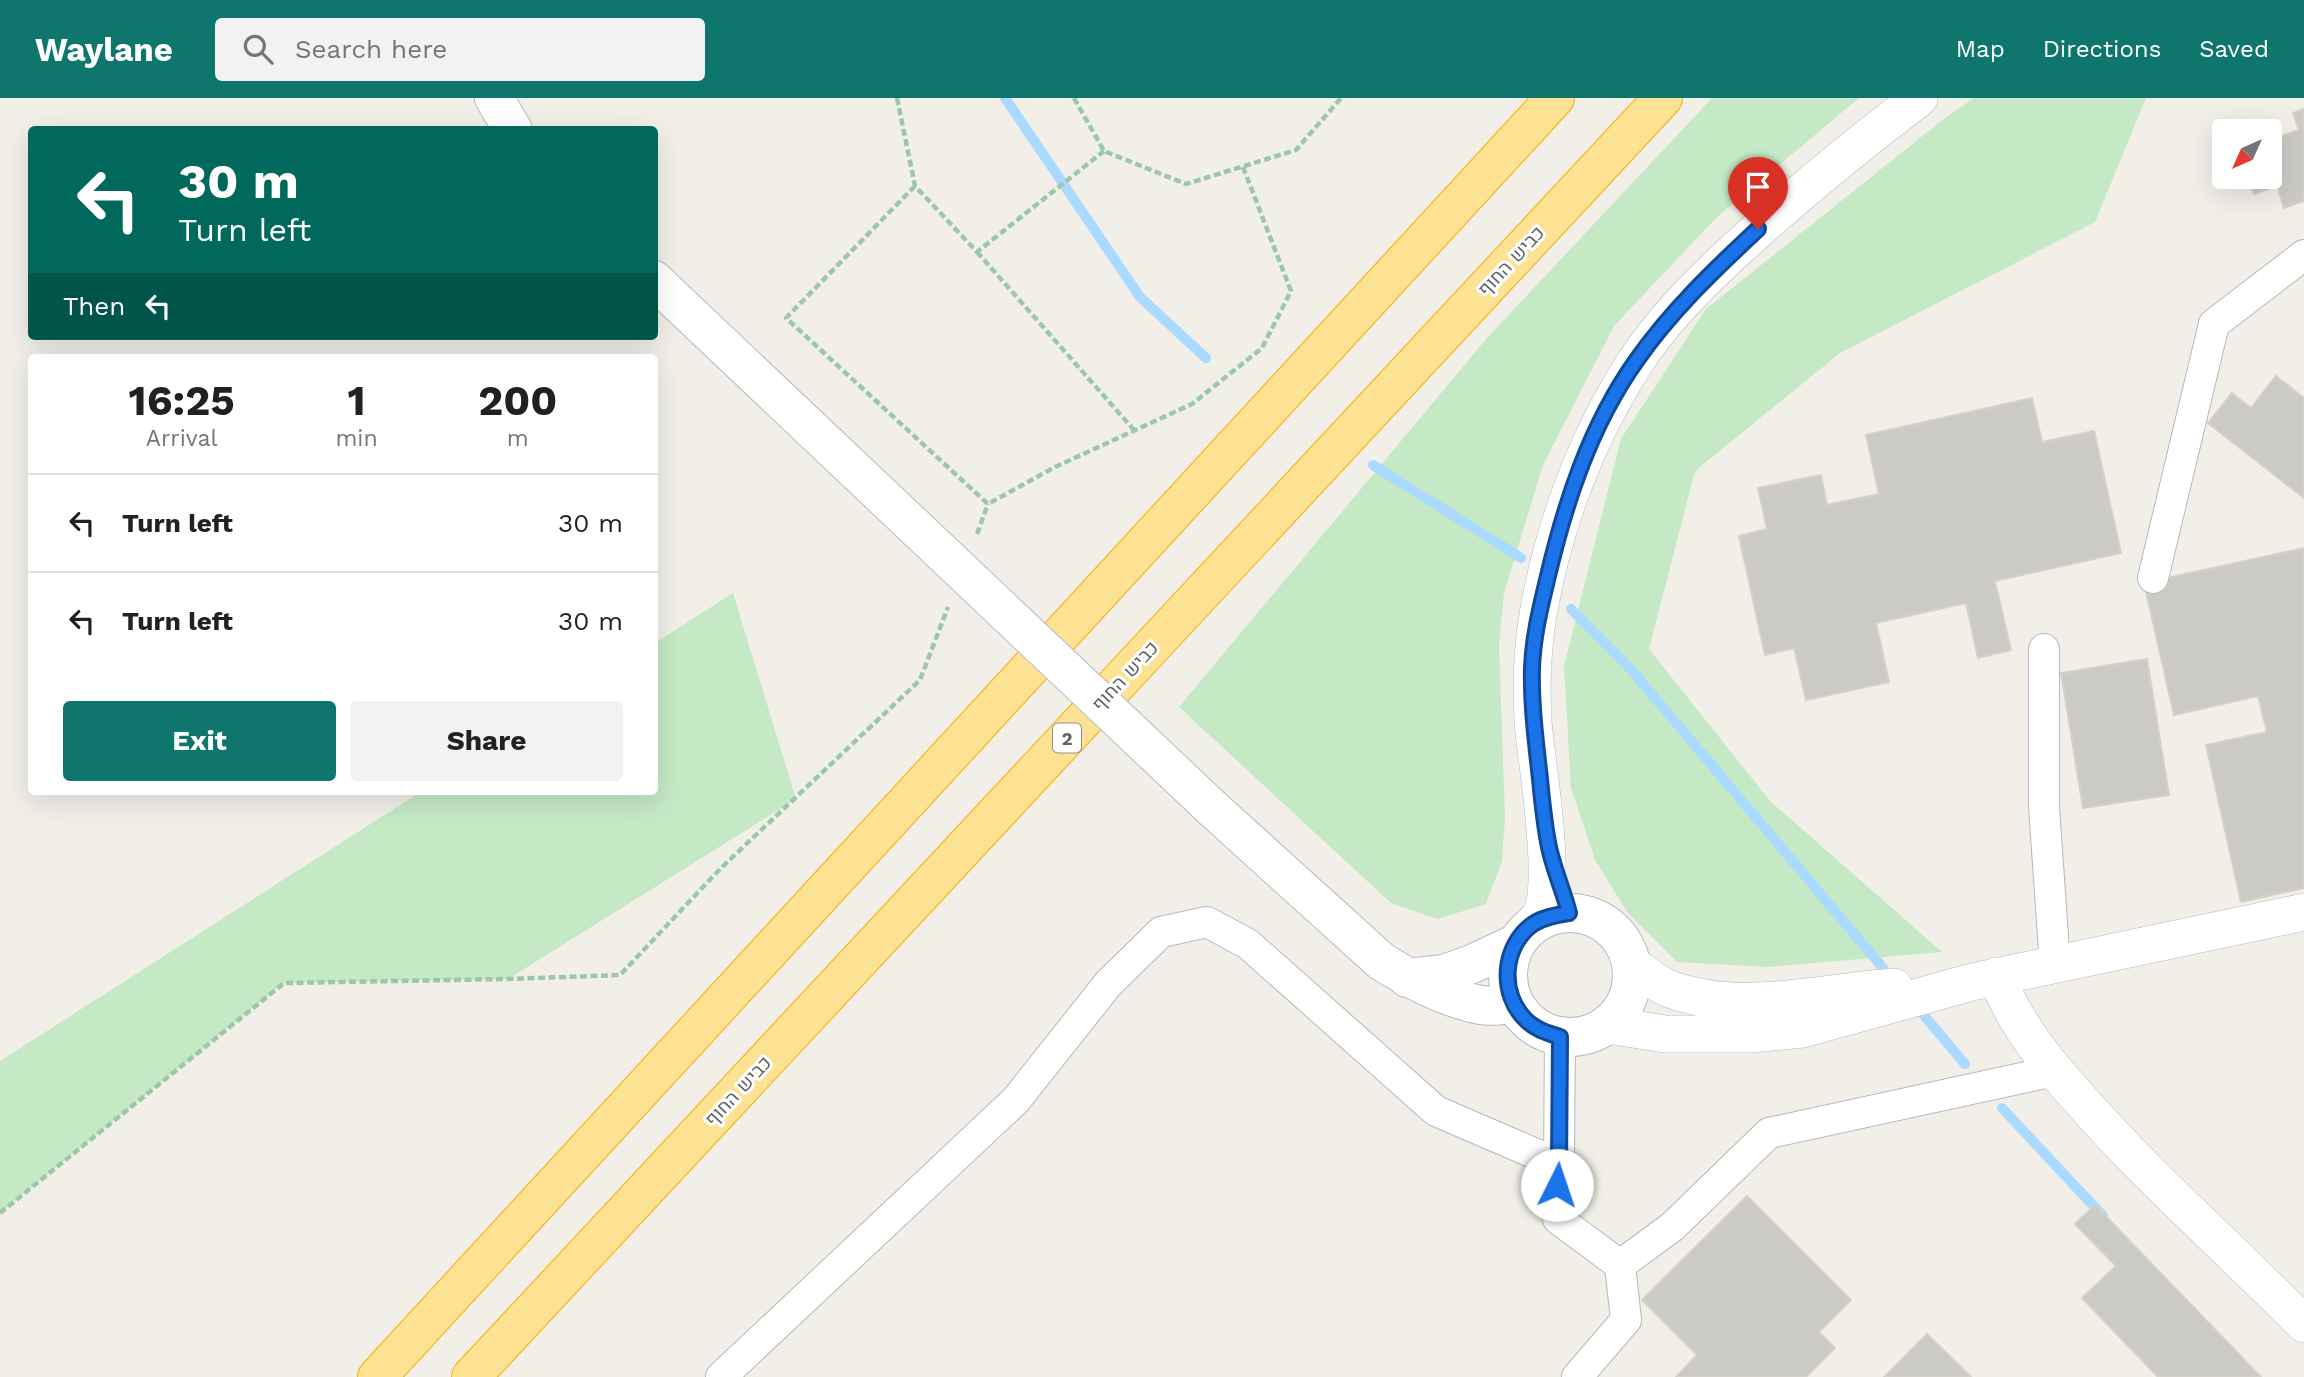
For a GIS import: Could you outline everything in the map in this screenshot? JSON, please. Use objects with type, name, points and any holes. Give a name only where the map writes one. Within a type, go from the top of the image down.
[{"type":"highway","points":[[377,1377],[1555,98]]},
{"type":"highway","name":"כביש החוף","points":[[471,1377],[1663,98]]},
{"type":"main road","points":[[494,98],[511,126]]},
{"type":"main road","points":[[665,290],[1212,808],[1381,961],[1407,978],[1483,1006],[1514,1004]]},
{"type":"main road","points":[[1407,978],[1444,974],[1472,964],[1540,927],[1591,916],[1609,927],[1623,944],[1631,964],[1632,981],[1628,998],[1620,1012],[1608,1025],[1593,1034],[1577,1038],[1560,1037],[1541,1031],[1526,1020],[1514,1004],[1507,974],[1540,927]]},
{"type":"street","points":[[1540,927],[1548,844],[1533,723],[1532,667],[1538,613],[1574,481],[1600,423],[1634,363],[1666,321],[1713,271],[1810,184],[1919,98]]},
{"type":"street","points":[[2153,578],[2214,324],[2304,256]]},
{"type":"street","points":[[2044,649],[2044,807],[2055,965]]},
{"type":"street","points":[[1608,1025],[1665,1034],[1751,1034],[1803,1028],[1984,979],[2304,912]]},
{"type":"street","points":[[721,1377],[1016,1100],[1108,984],[1161,933],[1207,922],[1248,944],[1436,1111],[1559,1164]]},
{"type":"street","points":[[1631,964],[1664,987],[1695,997],[1724,1001],[1801,997],[1984,979],[2005,998],[2029,1039],[2054,1071],[2116,1139],[2304,1324]]},
{"type":"street","points":[[1560,1037],[1559,1164],[1555,1206],[1558,1219],[1620,1265],[1626,1320],[1577,1377]]},
{"type":"street","points":[[1620,1265],[1672,1227],[1769,1133],[2054,1071]]},
{"type":"path","points":[[897,98],[915,186],[1134,430]]},
{"type":"path","points":[[1074,98],[1104,151],[1186,184],[1296,150],[1341,98]]},
{"type":"path","points":[[977,252],[1104,151]]},
{"type":"path","points":[[974,542],[988,504],[1055,467],[1192,404],[1262,348],[1291,291],[1243,167]]},
{"type":"path","points":[[915,186],[786,318],[988,504]]},
{"type":"path","points":[[0,1213],[284,983],[620,975],[720,869],[920,680],[949,605]]},
{"type":"green space","points":[[1712,98],[1859,98],[1716,218],[1614,326],[1543,465],[1504,593],[1499,645],[1505,817],[1502,861],[1486,904],[1437,919],[1391,903],[1179,707],[1487,338]]},
{"type":"green space","points":[[1974,98],[2146,98],[2095,222],[1840,353],[1695,471],[1649,649],[1770,801],[1942,952],[1767,967],[1677,962],[1627,912],[1595,860],[1571,788],[1564,666],[1621,439],[1706,309],[1945,118]]},
{"type":"green space","points":[[733,593],[796,799],[508,979],[284,983],[0,1213],[0,1061],[416,795],[658,795],[658,641]]},
{"type":"building","points":[[2304,109],[2304,201],[2284,208],[2278,189],[2282,189],[2282,136],[2299,130],[2293,113]]},
{"type":"building","points":[[2252,189],[2268,189],[2254,194]]},
{"type":"building","points":[[2276,376],[2304,398],[2304,498],[2208,423],[2232,393],[2251,408]]},
{"type":"building","points":[[2032,398],[2042,442],[2094,431],[2121,553],[1995,581],[2011,650],[1978,658],[1966,603],[1876,623],[1889,682],[1806,700],[1794,648],[1765,655],[1739,536],[1767,529],[1758,488],[1821,475],[1827,505],[1879,494],[1866,435]]},
{"type":"building","points":[[2304,548],[2304,888],[2241,902],[2206,745],[2267,732],[2258,696],[2174,715],[2144,583]]},
{"type":"building","points":[[2147,659],[2169,795],[2083,808],[2061,673]]},
{"type":"building","points":[[1747,1196],[1851,1300],[1819,1332],[1835,1348],[1806,1377],[1676,1377],[1697,1355],[1642,1300]]},
{"type":"building","points":[[2095,1205],[2261,1377],[2158,1377],[2082,1298],[2116,1266],[2075,1224]]},
{"type":"building","points":[[1927,1334],[1971,1377],[1884,1377]]},
{"type":"waterway","points":[[1005,98],[1140,297],[1206,358]]},
{"type":"waterway","points":[[1373,465],[1521,558]]},
{"type":"waterway","points":[[1571,609],[1628,666],[1883,968]]},
{"type":"waterway","points":[[1916,1006],[1965,1064]]},
{"type":"waterway","points":[[2002,1108],[2103,1216]]},
{"type":"route","points":[[1557,1185],[1560,1037],[1541,1031],[1526,1020],[1514,1004],[1507,974],[1515,944],[1524,932],[1534,923],[1569,913],[1548,844],[1533,723],[1532,667],[1538,613],[1574,481],[1600,423],[1634,363],[1666,321],[1713,271],[1758,229]]}]
